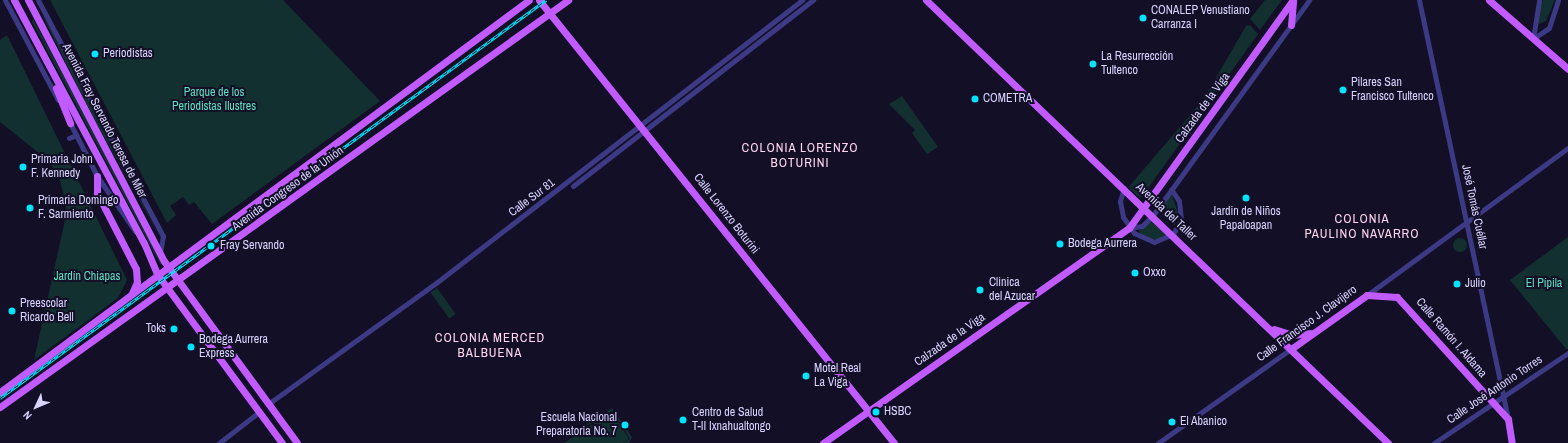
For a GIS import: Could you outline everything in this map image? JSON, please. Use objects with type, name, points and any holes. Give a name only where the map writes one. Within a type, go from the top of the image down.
[{"type":"main road","name":"Avenida Fray Servando Teresa de Mier","points":[[14,0],[144,243],[157,274],[167,290],[282,443]]},
{"type":"main road","name":"Avenida Fray Servando Teresa de Mier","points":[[28,0],[167,266],[297,443]]},
{"type":"main road","name":"Avenida Congreso de la Unión","points":[[0,392],[130,297],[167,266],[529,0]]},
{"type":"main road","name":"Calle Lorenzo Boturini","points":[[540,0],[894,443]]},
{"type":"main road","name":"Avenida Congreso de la Unión","points":[[0,407],[167,290],[568,0]]},
{"type":"main road","name":"Avenida del Taller","points":[[926,0],[1173,234],[1388,443]]},
{"type":"main road","points":[[1291,25],[1293,0]]},
{"type":"main road","name":"Calzada de la Viga","points":[[823,443],[1129,228],[1145,208],[1293,0]]},
{"type":"main road","points":[[1489,0],[1568,69]]},
{"type":"main road","points":[[33,34],[70,123]]},
{"type":"main road","points":[[82,128],[92,122]]},
{"type":"main road","points":[[97,176],[97,193],[136,269],[137,282],[130,297]]},
{"type":"main road","name":"Calle Ramón I. Aldama","points":[[1367,295],[1387,294],[1406,303],[1508,419]]},
{"type":"main road","name":"Calle Francisco J. Clavijero","points":[[1291,349],[1367,295]]},
{"type":"main road","points":[[1267,325],[1292,335],[1317,330]]},
{"type":"main road","points":[[1508,419],[1512,443]]},
{"type":"street","name":"Avenida Fray Servando Teresa de Mier","points":[[5,0],[97,176],[144,243]]},
{"type":"street","name":"Avenida Fray Servando Teresa de Mier","points":[[38,0],[163,236],[160,253]]},
{"type":"street","name":"Calle Sur 81","points":[[573,186],[643,127],[802,0]]},
{"type":"street","name":"Calle Sur 81","points":[[268,404],[436,283],[813,0]]},
{"type":"street","name":"Calzada de la Viga","points":[[1129,228],[1142,226],[1153,215],[1309,0]]},
{"type":"street","name":"José Tomás Cuéllar","points":[[1420,0],[1444,104],[1466,221],[1508,419]]},
{"type":"street","points":[[1533,39],[1539,0]]},
{"type":"street","points":[[1533,39],[1549,28],[1558,0]]},
{"type":"street","points":[[69,138],[76,135]]},
{"type":"street","name":"Calle Francisco J. Clavijero","points":[[1367,295],[1466,221],[1568,148]]},
{"type":"street","points":[[1124,188],[1120,208],[1129,228],[1140,238],[1154,242],[1173,234],[1181,210],[1171,189]]},
{"type":"street","name":"Calle Francisco J. Clavijero","points":[[1158,443],[1291,349]]},
{"type":"street","name":"Calle José Antonio Torres","points":[[1434,443],[1568,353]]},
{"type":"street","points":[[219,443],[259,412]]},
{"type":"green space","name":"Parque de los Periodistas Ilustres","points":[[50,0],[283,0],[380,101],[212,224],[194,202],[189,205],[183,197],[170,206],[176,215],[167,223]]},
{"type":"green space","points":[[1265,0],[1282,0],[1260,30],[1250,19]]},
{"type":"green space","points":[[1543,0],[1555,0],[1546,21],[1539,24],[1537,18]]},
{"type":"green space","points":[[41,13],[52,30],[161,239],[92,115]]},
{"type":"green space","points":[[33,19],[164,262],[160,264],[32,22]]},
{"type":"green space","points":[[1250,25],[1258,34],[1141,198],[1129,187],[1203,100],[1246,26]]},
{"type":"green space","name":"Jardín Chiapas","points":[[7,35],[127,280],[118,298],[34,360],[67,211],[60,180],[49,161],[0,122],[0,40]]},
{"type":"green space","points":[[902,96],[938,147],[927,154],[912,133],[915,130],[889,104]]},
{"type":"green space","points":[[1171,193],[1178,212],[1175,226],[1158,211]]},
{"type":"green space","points":[[1152,221],[1165,234],[1157,240],[1141,236],[1139,230]]},
{"type":"green space","name":"El Pípila","points":[[1568,237],[1568,349],[1566,349],[1510,280]]},
{"type":"green space","points":[[1457,238],[1463,238],[1467,242],[1467,248],[1463,252],[1457,252],[1453,248],[1453,242]]},
{"type":"green space","points":[[437,288],[456,314],[449,319],[431,293]]},
{"type":"green space","points":[[612,408],[632,437],[629,443],[624,443],[630,439],[612,411],[558,443]]},
{"type":"green space","points":[[612,412],[629,439],[623,443],[564,443]]},
{"type":"railway","points":[[0,398],[546,0]]},
{"type":"place","name":"CONALEP Venustiano Carranza I","points":[[1143,18]]},
{"type":"place","name":"Periodistas","points":[[95,54]]},
{"type":"place","name":"La Resurrección Tultenco","points":[[1093,64]]},
{"type":"place","name":"Pilares San Francisco Tultenco","points":[[1343,90]]},
{"type":"place","name":"COMETRA","points":[[975,99]]},
{"type":"place","name":"Primaria John F. Kennedy","points":[[23,167]]},
{"type":"place","name":"Jardin de Niños Papaloapan","points":[[1246,198]]},
{"type":"place","name":"Primaria Domingo F. Sarmiento","points":[[30,208]]},
{"type":"place","name":"Bodega Aurrera","points":[[1060,244]]},
{"type":"place","name":"Fray Servando","points":[[211,246]]},
{"type":"place","name":"Oxxo","points":[[1135,273]]},
{"type":"place","name":"Julio","points":[[1457,284]]},
{"type":"place","name":"Clinica del Azucar","points":[[980,290]]},
{"type":"place","name":"Preescolar Ricardo Bell","points":[[12,311]]},
{"type":"place","name":"Toks","points":[[174,329]]},
{"type":"place","name":"Bodega Aurrera Express","points":[[191,347]]},
{"type":"place","name":"Motel Real La Viga","points":[[806,376]]},
{"type":"place","name":"HSBC","points":[[876,412]]},
{"type":"place","name":"Centro de Salud T-II Ixnahualtongo","points":[[683,420]]},
{"type":"place","name":"El Abanico","points":[[1172,422]]},
{"type":"place","name":"Escuela Nacional Preparatoria No. 7","points":[[625,425]]},
{"type":"district","name":"COLONIA LORENZO BOTURINI","points":[[800,156]]},
{"type":"district","name":"COLONIA PAULINO NAVARRO","points":[[1362,228]]},
{"type":"district","name":"COLONIA MERCED BALBUENA","points":[[490,346]]}]
